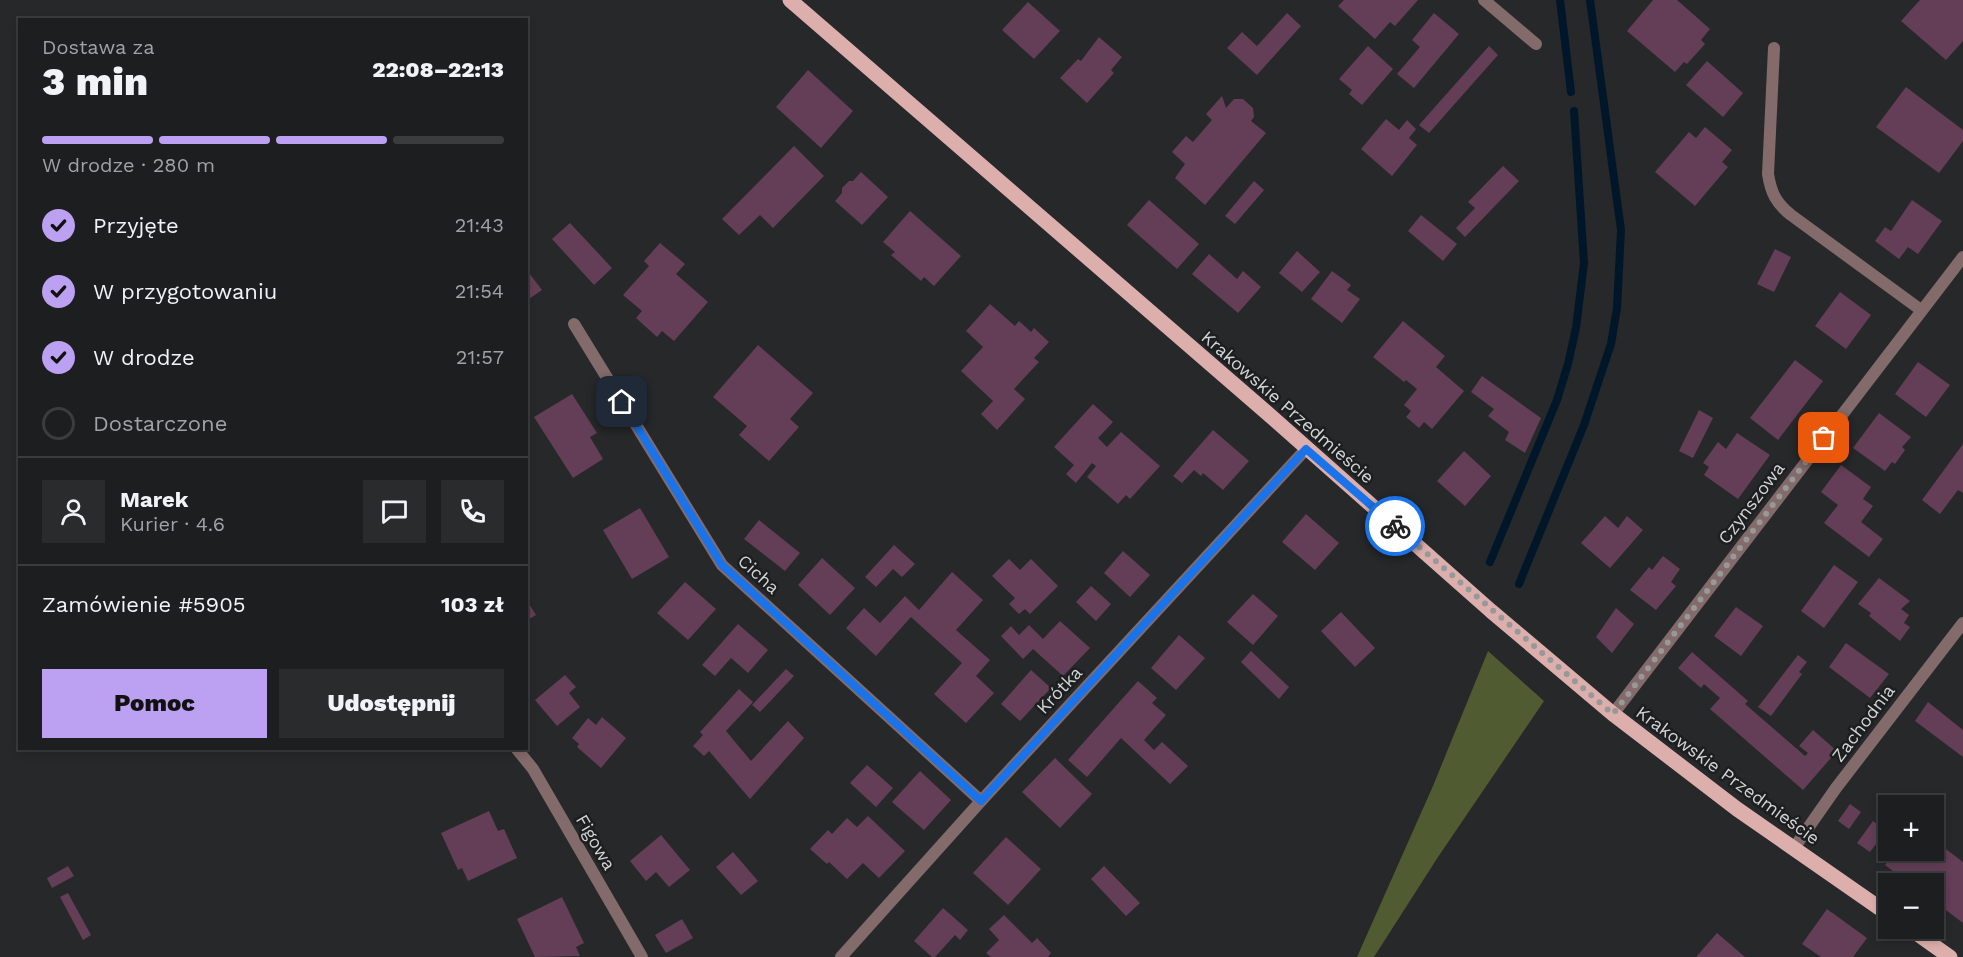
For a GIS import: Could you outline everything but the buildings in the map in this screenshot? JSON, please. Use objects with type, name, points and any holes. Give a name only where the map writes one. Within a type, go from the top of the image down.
[{"type":"main road","name":"Krakowskie Przedmieście","points":[[790,0],[1613,714],[1728,802],[1878,907]]},
{"type":"main road","points":[[1925,939],[1950,957]]},
{"type":"street","points":[[1484,0],[1536,44]]},
{"type":"street","points":[[1774,48],[1768,174],[1775,200],[1791,215],[1921,310]]},
{"type":"street","name":"Czynszowa","points":[[1613,714],[1963,257]]},
{"type":"street","name":"Cicha","points":[[574,324],[722,565],[981,801]]},
{"type":"street","name":"Krótka","points":[[841,957],[981,801],[1306,449]]},
{"type":"street","name":"Zachodnia","points":[[1794,848],[1836,788],[1963,622]]},
{"type":"street","name":"Figowa","points":[[518,750],[533,769],[642,957]]},
{"type":"green space","points":[[1488,651],[1544,701],[1438,857],[1374,957],[1357,957],[1433,786]]},
{"type":"waterway","points":[[1560,0],[1571,92]]},
{"type":"waterway","points":[[1519,584],[1584,425],[1611,344],[1617,308],[1621,230],[1590,0]]},
{"type":"waterway","points":[[1490,562],[1557,400],[1576,328],[1584,263],[1574,111]]},
{"type":"way so far","points":[[1395,526],[1613,714],[1824,438]]},
{"type":"route","points":[[622,402],[722,565],[981,801],[1306,449],[1395,526]]}]
